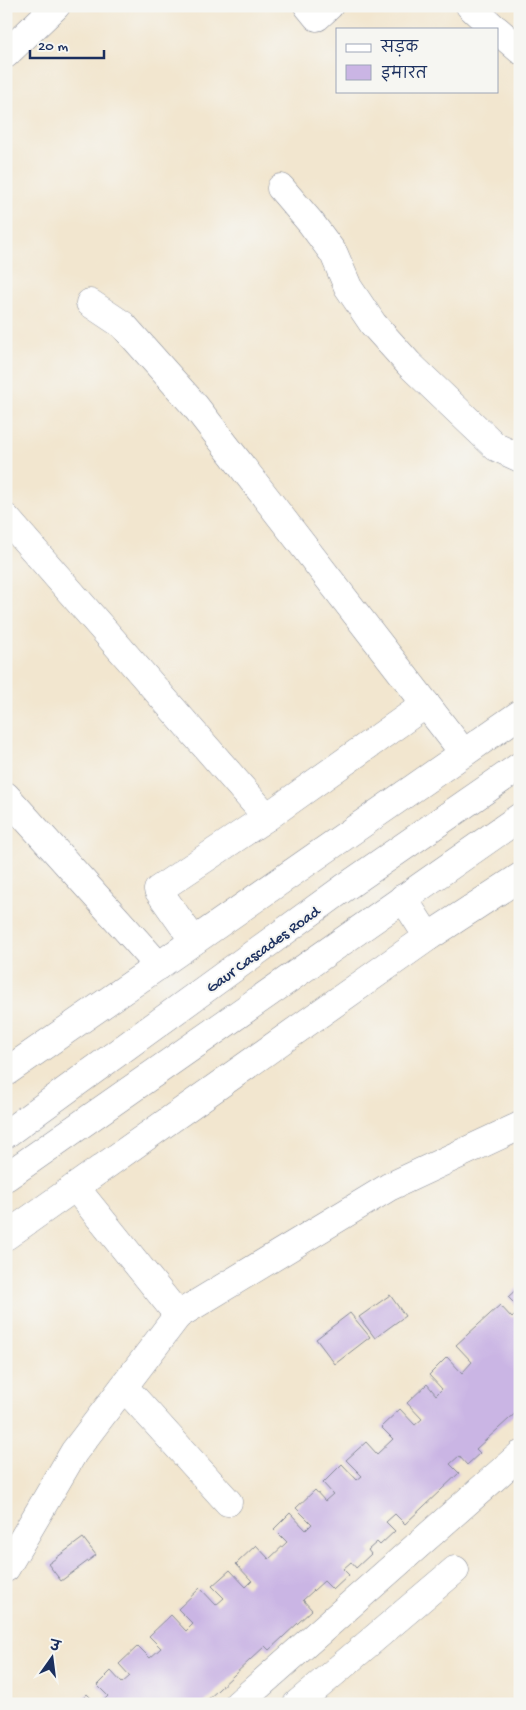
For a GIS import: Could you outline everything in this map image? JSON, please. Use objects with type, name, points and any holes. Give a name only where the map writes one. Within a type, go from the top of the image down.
[{"type":"street","points":[[6,54],[56,6]]},
{"type":"street","points":[[308,6],[317,17],[329,6]]},
{"type":"street","points":[[470,6],[494,28]]},
{"type":"street","points":[[498,32],[520,50]]},
{"type":"street","points":[[281,188],[334,254],[348,288],[373,324],[409,364],[496,447],[520,458]]},
{"type":"street","points":[[90,303],[123,325],[195,406],[463,752]]},
{"type":"street","points":[[6,518],[267,817]]},
{"type":"street","points":[[194,941],[158,890],[267,817],[426,704]]},
{"type":"street","points":[[6,1072],[159,966],[318,852],[520,714]]},
{"type":"street","name":"Gaur Cascades Road","points":[[6,1134],[344,888],[520,766]]},
{"type":"street","points":[[6,796],[159,966]]},
{"type":"street","points":[[6,1177],[520,817]]},
{"type":"street","points":[[318,852],[344,888]]},
{"type":"street","points":[[6,1236],[428,937],[520,877]]},
{"type":"street","points":[[403,898],[428,937]]},
{"type":"street","points":[[6,1568],[74,1452],[178,1315],[388,1187],[520,1126]]},
{"type":"street","points":[[75,1187],[178,1315]]},
{"type":"street","points":[[124,1387],[228,1502]]},
{"type":"street","points":[[238,1704],[520,1455]]},
{"type":"street","points":[[297,1704],[455,1570]]},
{"type":"building","points":[[520,1286],[520,1309],[508,1297]]},
{"type":"building","points":[[390,1295],[405,1316],[375,1338],[359,1317]]},
{"type":"building","points":[[500,1305],[512,1318],[520,1310],[520,1409],[476,1449],[480,1453],[467,1465],[459,1456],[450,1464],[459,1473],[405,1524],[395,1514],[386,1522],[395,1531],[380,1545],[377,1542],[368,1550],[371,1554],[356,1568],[351,1562],[343,1569],[349,1575],[333,1590],[324,1581],[303,1600],[312,1610],[269,1650],[265,1646],[203,1704],[100,1704],[108,1696],[97,1685],[111,1671],[122,1683],[130,1676],[119,1664],[138,1646],[150,1658],[161,1648],[149,1636],[171,1615],[186,1631],[193,1624],[178,1609],[200,1588],[216,1605],[224,1598],[212,1586],[230,1570],[246,1587],[252,1581],[236,1564],[256,1545],[269,1559],[287,1542],[274,1529],[290,1513],[306,1530],[312,1524],[296,1508],[315,1490],[325,1501],[333,1494],[323,1483],[342,1464],[357,1480],[362,1476],[346,1460],[366,1442],[377,1454],[393,1439],[381,1427],[400,1409],[415,1425],[422,1419],[407,1403],[427,1384],[436,1395],[442,1389],[429,1375],[447,1357],[462,1373],[472,1362],[456,1345]]},
{"type":"building","points":[[350,1313],[370,1337],[335,1364],[316,1339]]},
{"type":"building","points":[[83,1538],[96,1555],[61,1581],[48,1564]]},
{"type":"building","points":[[87,1694],[97,1704],[77,1704]]}]
